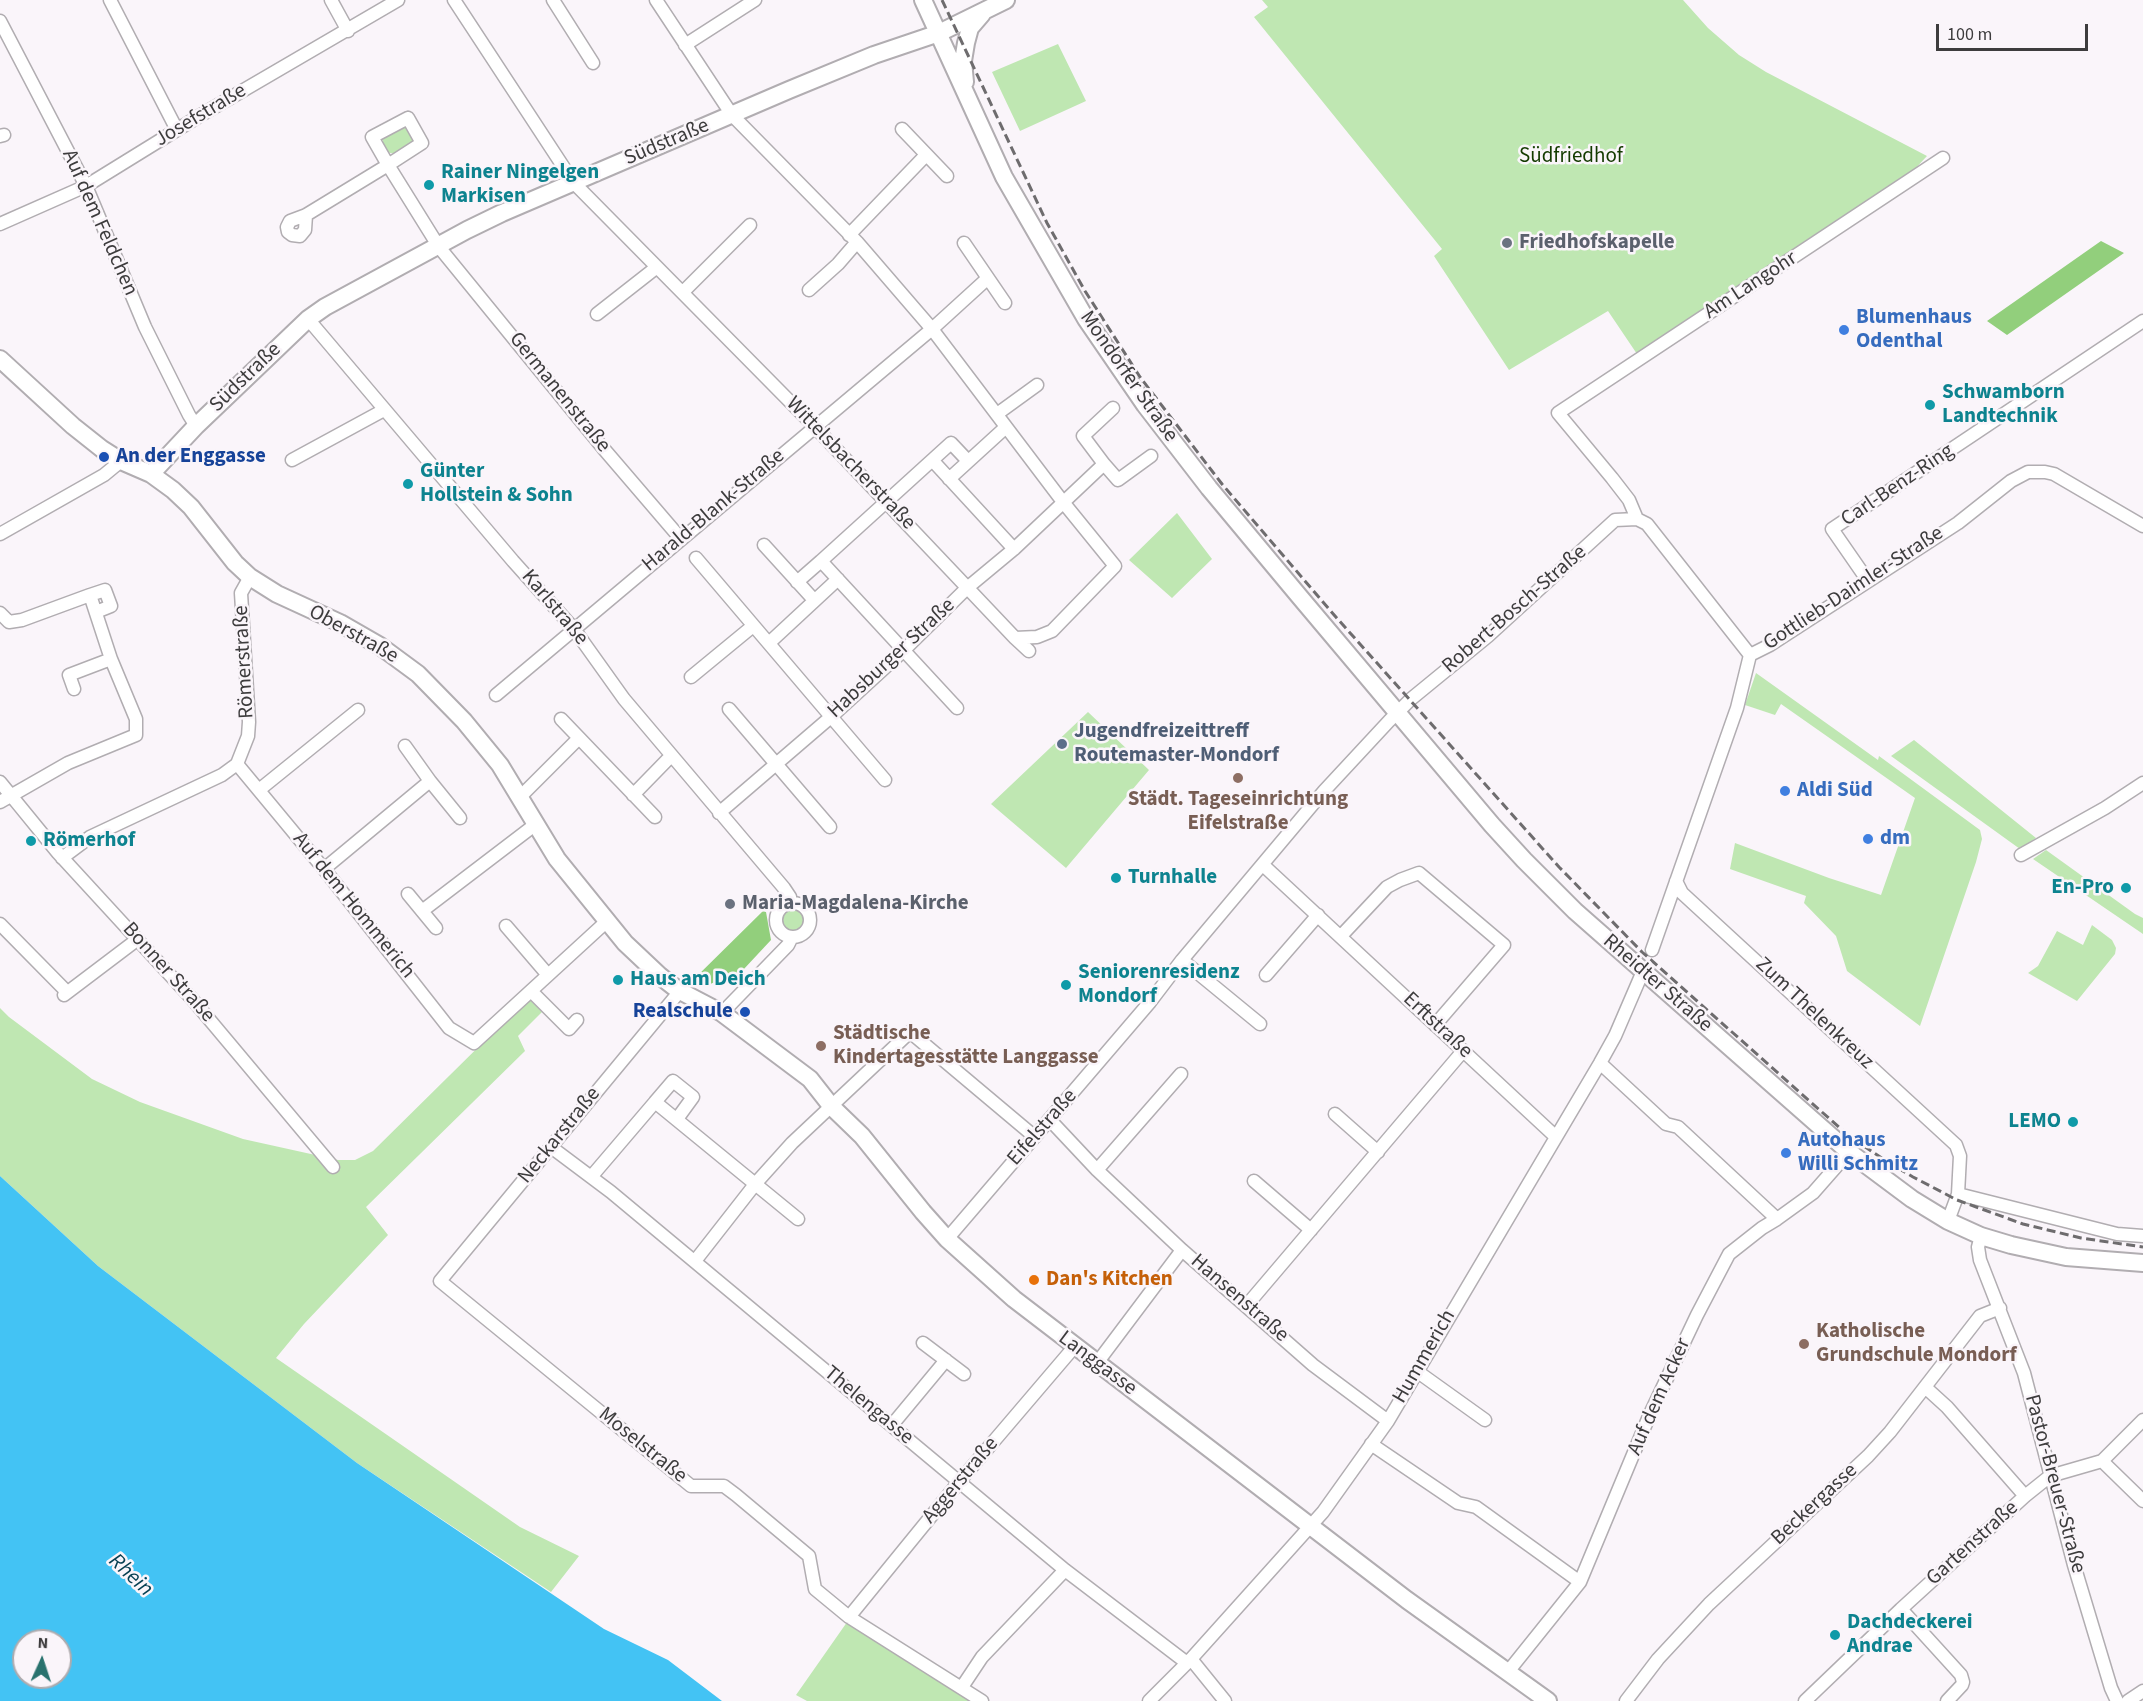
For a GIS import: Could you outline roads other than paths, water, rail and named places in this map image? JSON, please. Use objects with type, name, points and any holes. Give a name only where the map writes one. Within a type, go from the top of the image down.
[{"type":"street","points":[[110,0],[177,130]]},
{"type":"street","points":[[331,0],[348,31]]},
{"type":"street","name":"Josefstraße","points":[[0,224],[86,186],[398,0]]},
{"type":"street","name":"Wittelsbacherstraße","points":[[454,0],[574,183],[683,292],[1029,651]]},
{"type":"street","points":[[553,0],[593,63]]},
{"type":"street","points":[[656,0],[732,115],[853,239],[932,329],[1063,502],[1115,566],[1052,631],[1037,637],[1015,638]]},
{"type":"street","points":[[686,45],[755,0]]},
{"type":"street","name":"Mondorfer Straße","points":[[923,0],[1004,177],[1086,319],[1113,360],[1209,488],[1398,712]]},
{"type":"street","name":"Südstraße","points":[[151,474],[196,426],[308,319],[325,307],[502,213],[874,55],[939,33],[1006,0]]},
{"type":"street","points":[[966,92],[963,61],[966,43],[970,28],[985,11]]},
{"type":"street","name":"Auf dem Feldchen","points":[[0,21],[86,186],[145,327],[196,426]]},
{"type":"street","points":[[902,129],[947,176]]},
{"type":"street","points":[[809,290],[838,264],[853,239],[926,155]]},
{"type":"street","name":"Am Langohr","points":[[1637,519],[1629,500],[1558,413],[1942,158]]},
{"type":"street","name":"Germanenstraße","points":[[306,215],[388,165],[439,247],[603,448],[681,539]]},
{"type":"street","points":[[683,292],[750,225]]},
{"type":"street","points":[[964,243],[1005,303]]},
{"type":"street","points":[[597,314],[657,267]]},
{"type":"street","name":"Harald-Blank-Straße","points":[[496,695],[932,329],[988,278]]},
{"type":"street","name":"Karlstraße","points":[[308,319],[513,561],[574,629],[624,699],[784,888],[791,903],[804,907],[808,913],[810,920],[804,933],[792,937],[788,945],[722,1013]]},
{"type":"street","name":"Carl-Benz-Ring","points":[[1868,581],[1832,529],[2143,321]]},
{"type":"street","name":"Oberstraße","points":[[0,358],[73,426],[102,449],[121,461],[151,474],[173,490],[191,507],[220,546],[250,577],[277,594],[340,623],[380,646],[418,674],[464,720],[500,765],[557,859],[606,922],[660,976],[680,991]]},
{"type":"street","points":[[997,414],[1037,385]]},
{"type":"street","points":[[1113,408],[1083,436],[1104,464],[1118,480],[1151,456]]},
{"type":"street","points":[[292,460],[384,410]]},
{"type":"street","points":[[950,478],[1006,427]]},
{"type":"street","points":[[797,582],[951,443],[968,460]]},
{"type":"street","points":[[933,460],[1014,549]]},
{"type":"street","points":[[0,534],[104,476],[121,461]]},
{"type":"street","name":"Habsburger Straße","points":[[719,813],[832,716],[967,588],[1014,549],[1104,464]]},
{"type":"street","name":"Gottlieb-Daimler-Straße","points":[[1652,950],[1737,708],[1750,655],[1770,645],[1958,523],[2019,475],[2036,471],[2063,478],[2143,526]]},
{"type":"street","points":[[1637,519],[1647,524],[1750,655]]},
{"type":"street","name":"Robert-Bosch-Straße","points":[[1398,712],[1488,636],[1615,520],[1637,519]]},
{"type":"street","points":[[764,544],[814,600]]},
{"type":"street","points":[[696,558],[885,780]]},
{"type":"street","points":[[821,561],[957,708]]},
{"type":"street","name":"Römerstraße","points":[[237,764],[248,736],[249,722],[241,593],[250,577]]},
{"type":"street","points":[[769,643],[838,579]]},
{"type":"street","points":[[0,613],[9,622],[22,620],[90,595],[111,659],[136,719],[136,735],[68,763],[5,798]]},
{"type":"street","points":[[691,677],[753,626]]},
{"type":"street","points":[[74,689],[69,675],[111,659]]},
{"type":"street","points":[[729,709],[830,828]]},
{"type":"street","points":[[259,790],[358,710]]},
{"type":"street","name":"Eifelstraße","points":[[947,1239],[1150,1002],[1182,960],[1324,791],[1398,712]]},
{"type":"street","name":"Rheidter Straße","points":[[1398,712],[1492,825],[1575,911],[1849,1152],[1912,1199],[1948,1221],[1982,1236],[2043,1253],[2095,1261],[2143,1263]]},
{"type":"street","points":[[561,719],[654,817]]},
{"type":"street","points":[[519,798],[579,738]]},
{"type":"street","points":[[405,746],[460,818]]},
{"type":"street","points":[[633,795],[672,756]]},
{"type":"street","points":[[62,858],[90,837],[222,775],[237,764]]},
{"type":"street","name":"Auf dem Hommerich","points":[[237,764],[324,869],[449,1028],[474,1043],[531,991]]},
{"type":"street","points":[[324,869],[430,781]]},
{"type":"street","name":"Bonner Straße","points":[[0,782],[5,798],[193,1000],[333,1167]]},
{"type":"street","points":[[2021,855],[2096,814],[2143,783]]},
{"type":"street","points":[[422,911],[536,824]]},
{"type":"street","name":"Erftstraße","points":[[1263,865],[1556,1137]]},
{"type":"street","points":[[1341,936],[1387,887],[1419,873],[1504,945],[1435,1025]]},
{"type":"street","name":"Zum Thelenkreuz","points":[[1676,881],[1682,893],[1956,1145],[1960,1156],[1958,1194]]},
{"type":"street","points":[[408,894],[436,928]]},
{"type":"street","points":[[791,903],[780,909],[776,920],[780,932],[792,937]]},
{"type":"street","points":[[1266,975],[1318,915]]},
{"type":"street","points":[[578,1020],[569,1029],[531,991],[606,922]]},
{"type":"street","points":[[0,924],[65,994],[138,939]]},
{"type":"street","points":[[506,926],[548,975]]},
{"type":"street","points":[[1182,960],[1260,1024]]},
{"type":"street","name":"Hummerich","points":[[1149,1701],[1189,1661],[1323,1512],[1388,1421],[1600,1063],[1615,1036],[1640,978],[1645,973]]},
{"type":"street","name":"Langgasse","points":[[680,991],[722,1013],[810,1079],[832,1107],[862,1136],[947,1239],[1014,1299],[1310,1526],[1548,1701]]},
{"type":"street","name":"Neckarstraße","points":[[440,1281],[680,991]]},
{"type":"street","points":[[695,1262],[756,1183],[792,1143],[910,1032],[1035,1137]]},
{"type":"street","points":[[1247,1305],[1463,1051]]},
{"type":"street","points":[[1600,1063],[1666,1124],[1678,1127],[1777,1220]]},
{"type":"street","points":[[1097,1170],[1181,1074]]},
{"type":"street","points":[[591,1177],[673,1081],[693,1097],[677,1119]]},
{"type":"street","points":[[655,1102],[798,1219]]},
{"type":"street","points":[[1335,1114],[1378,1152]]},
{"type":"street","name":"Hansenstraße","points":[[1050,1120],[1097,1170],[1182,1250],[1313,1365],[1388,1421]]},
{"type":"street","name":"Thelengasse","points":[[551,1148],[591,1177],[695,1262],[1065,1570],[1189,1661],[1225,1701]]},
{"type":"street","name":"Auf dem Acker","points":[[1507,1673],[1580,1582],[1650,1414],[1697,1314],[1729,1254],[1813,1193],[1849,1152]]},
{"type":"street","points":[[1254,1181],[1311,1230]]},
{"type":"street","points":[[1948,1221],[1958,1194],[2117,1234],[2143,1236]]},
{"type":"street","name":"Pastor-Breuer-Straße","points":[[1982,1236],[1978,1247],[1979,1256],[2024,1373],[2074,1566],[2117,1701]]},
{"type":"street","points":[[1097,1363],[1182,1250]]},
{"type":"street","name":"Moselstraße","points":[[440,1281],[691,1486],[724,1486],[736,1494],[809,1556],[815,1589],[849,1617],[982,1701]]},
{"type":"street","name":"Beckergasse","points":[[1626,1701],[1658,1659],[1708,1604],[1868,1456],[1980,1316],[2000,1308]]},
{"type":"street","points":[[923,1343],[964,1374]]},
{"type":"street","name":"Aggerstraße","points":[[849,1617],[959,1482],[1075,1346]]},
{"type":"street","points":[[892,1425],[946,1360]]},
{"type":"street","points":[[1418,1371],[1485,1420]]},
{"type":"street","points":[[1925,1387],[1947,1407],[2025,1496]]},
{"type":"street","name":"Gartenstraße","points":[[1805,1701],[1901,1609],[2025,1496],[2050,1476],[2102,1461],[2143,1420]]},
{"type":"street","points":[[1371,1444],[1458,1503],[1476,1507],[1580,1582]]},
{"type":"street","points":[[2102,1461],[2143,1501]]},
{"type":"street","points":[[962,1687],[981,1657],[1065,1570]]},
{"type":"street","points":[[1901,1609],[1963,1678],[1962,1685],[1947,1701]]},
{"type":"street","points":[[2128,1701],[2143,1691]]},
{"type":"water","name":"Rhein","points":[[0,1176],[98,1266],[357,1463],[604,1629],[668,1660],[722,1701],[0,1701]]},
{"type":"railway","points":[[942,0],[1047,223],[1085,291],[1140,377],[1222,484],[1335,616],[1559,867],[1642,952],[1850,1137],[1891,1164],[1957,1200],[2023,1224],[2081,1238],[2143,1247]]},
{"type":"place","name":"Rainer Ningelgen Markisen","points":[[429,185]]},
{"type":"place","name":"Friedhofskapelle","points":[[1507,243]]},
{"type":"place","name":"Blumenhaus Odenthal","points":[[1844,330]]},
{"type":"place","name":"Schwamborn Landtechnik","points":[[1930,405]]},
{"type":"place","name":"An der Enggasse","points":[[104,457]]},
{"type":"place","name":"Günter Hollstein & Sohn","points":[[408,484]]},
{"type":"place","name":"Jugendfreizeittreff Routemaster-Mondorf","points":[[1062,744]]},
{"type":"place","name":"Städt. Tageseinrichtung Eifelstraße","points":[[1238,778]]},
{"type":"place","name":"Aldi Süd","points":[[1785,791]]},
{"type":"place","name":"dm","points":[[1868,839]]},
{"type":"place","name":"Römerhof","points":[[31,841]]},
{"type":"place","name":"Turnhalle","points":[[1116,878]]},
{"type":"place","name":"En-Pro","points":[[2126,888]]},
{"type":"place","name":"Maria-Magdalena-Kirche","points":[[730,904]]},
{"type":"place","name":"Haus am Deich","points":[[618,980]]},
{"type":"place","name":"Seniorenresidenz Mondorf","points":[[1066,985]]},
{"type":"place","name":"Realschule","points":[[745,1012]]},
{"type":"place","name":"Städtische Kindertagesstätte Langgasse","points":[[821,1046]]},
{"type":"place","name":"LEMO","points":[[2073,1122]]},
{"type":"place","name":"Autohaus Willi Schmitz","points":[[1786,1153]]},
{"type":"place","name":"Dan's Kitchen","points":[[1034,1280]]},
{"type":"place","name":"Katholische Grundschule Mondorf","points":[[1804,1344]]},
{"type":"place","name":"Dachdeckerei Andrae","points":[[1835,1635]]},
{"type":"park label","name":"Südfriedhof","points":[[1571,157]]}]
